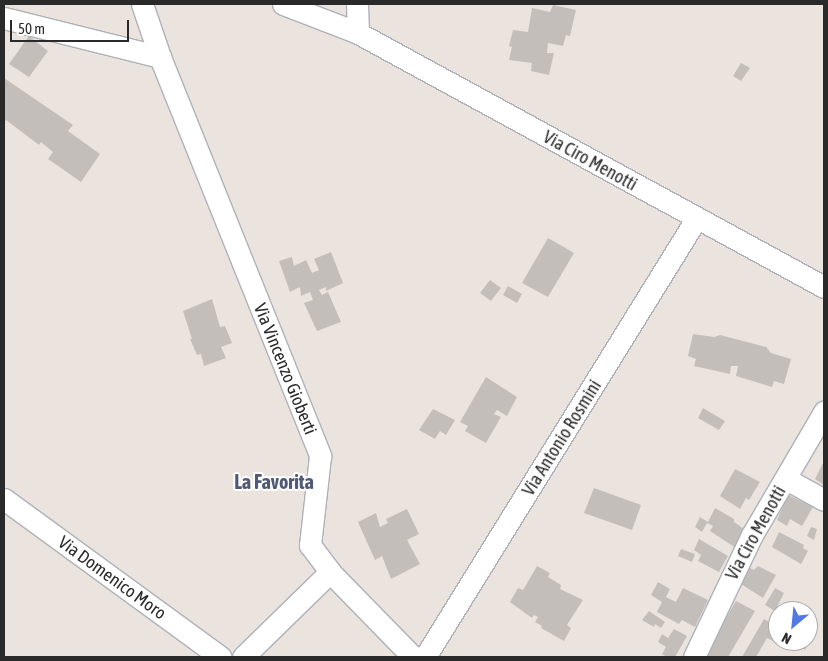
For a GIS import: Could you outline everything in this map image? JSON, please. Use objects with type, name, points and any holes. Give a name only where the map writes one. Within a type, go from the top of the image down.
[{"type":"street","name":"Via Vincenzo Gioberti","points":[[142,4],[160,57],[320,456],[310,545],[330,572],[413,657]]},
{"type":"street","name":"Via Ciro Menotti","points":[[283,4],[358,33],[824,287]]},
{"type":"street","points":[[357,4],[358,33]]},
{"type":"street","points":[[4,18],[160,57]]},
{"type":"street","name":"Via Antonio Rosmini","points":[[426,657],[696,218]]},
{"type":"street","name":"Via Ciro Menotti","points":[[694,657],[752,535],[824,412]]},
{"type":"street","points":[[786,479],[824,500]]},
{"type":"street","name":"Via Domenico Moro","points":[[4,499],[221,657]]},
{"type":"street","points":[[243,657],[330,572]]},
{"type":"building","points":[[553,5],[576,10],[570,36],[566,35],[563,46],[548,43],[547,53],[554,53],[549,75],[531,71],[532,63],[509,60],[512,47],[509,46],[513,30],[528,32],[532,8],[550,12]]},
{"type":"building","points":[[29,36],[48,51],[29,77],[9,64]]},
{"type":"building","points":[[741,63],[750,68],[741,81],[733,76]]},
{"type":"building","points":[[4,78],[73,125],[68,131],[100,154],[81,182],[48,159],[53,152],[41,142],[39,145],[6,120],[4,123]]},
{"type":"building","points":[[548,238],[574,253],[548,297],[522,283]]},
{"type":"building","points":[[331,252],[343,283],[326,291],[326,287],[319,290],[322,295],[328,292],[341,322],[317,331],[304,303],[313,300],[310,292],[301,296],[300,287],[290,292],[279,261],[292,257],[294,266],[306,260],[312,273],[319,270],[314,259]]},
{"type":"building","points":[[490,280],[501,288],[491,301],[480,293]]},
{"type":"building","points":[[508,286],[522,294],[517,303],[503,295]]},
{"type":"building","points":[[212,299],[220,327],[225,326],[232,343],[221,347],[226,358],[204,366],[201,354],[197,355],[190,339],[192,339],[183,311]]},
{"type":"building","points":[[693,334],[714,337],[720,335],[766,347],[771,353],[791,359],[784,384],[774,381],[772,387],[736,376],[738,366],[731,366],[730,374],[694,366],[696,359],[688,356]]},
{"type":"building","points":[[486,377],[517,397],[507,416],[497,410],[494,414],[501,417],[486,443],[465,431],[468,426],[460,422]]},
{"type":"building","points":[[703,408],[725,421],[719,430],[698,418]]},
{"type":"building","points":[[433,409],[455,420],[446,435],[440,431],[435,439],[419,430]]},
{"type":"building","points":[[824,461],[824,485],[815,479]]},
{"type":"building","points":[[735,469],[760,482],[749,500],[746,498],[740,509],[720,496]]},
{"type":"building","points":[[594,488],[641,505],[632,530],[584,513]]},
{"type":"building","points":[[788,495],[813,507],[802,526],[790,519],[787,526],[777,520]]},
{"type":"building","points":[[715,508],[734,519],[734,522],[747,531],[736,548],[710,531],[713,526],[707,523],[702,532],[695,527],[700,517],[708,522]]},
{"type":"building","points":[[407,509],[419,534],[407,540],[420,564],[391,579],[382,556],[375,560],[358,522],[376,513],[380,527],[388,523],[386,519]]},
{"type":"building","points":[[811,527],[817,529],[814,540],[807,536]]},
{"type":"building","points":[[779,532],[804,545],[803,548],[808,551],[801,564],[772,547]]},
{"type":"building","points":[[699,539],[728,556],[719,572],[698,561],[701,555],[694,550]]},
{"type":"building","points":[[681,549],[695,554],[692,562],[678,556]]},
{"type":"building","points":[[537,566],[550,573],[548,577],[561,585],[560,589],[583,600],[567,625],[571,628],[564,641],[541,628],[542,626],[535,622],[538,617],[534,615],[532,618],[510,602],[518,588],[523,590]]},
{"type":"building","points":[[758,566],[776,575],[763,598],[741,584],[750,568],[754,570]]},
{"type":"building","points":[[658,582],[670,589],[666,597],[676,602],[683,588],[708,600],[695,627],[682,620],[679,624],[657,612],[662,602],[651,595]]},
{"type":"building","points":[[775,588],[784,593],[780,601],[768,601],[768,607],[765,605]]},
{"type":"building","points":[[736,601],[755,611],[728,657],[709,657],[705,654]]},
{"type":"building","points":[[649,611],[665,622],[661,628],[655,624],[654,627],[642,620]]},
{"type":"building","points":[[764,619],[768,621],[768,638],[756,657],[742,657]]},
{"type":"building","points":[[674,629],[687,636],[675,657],[667,657],[662,654],[666,647],[658,642],[662,634],[668,638]]},
{"type":"district","name":"La Favorita","points":[[274,481]]}]
